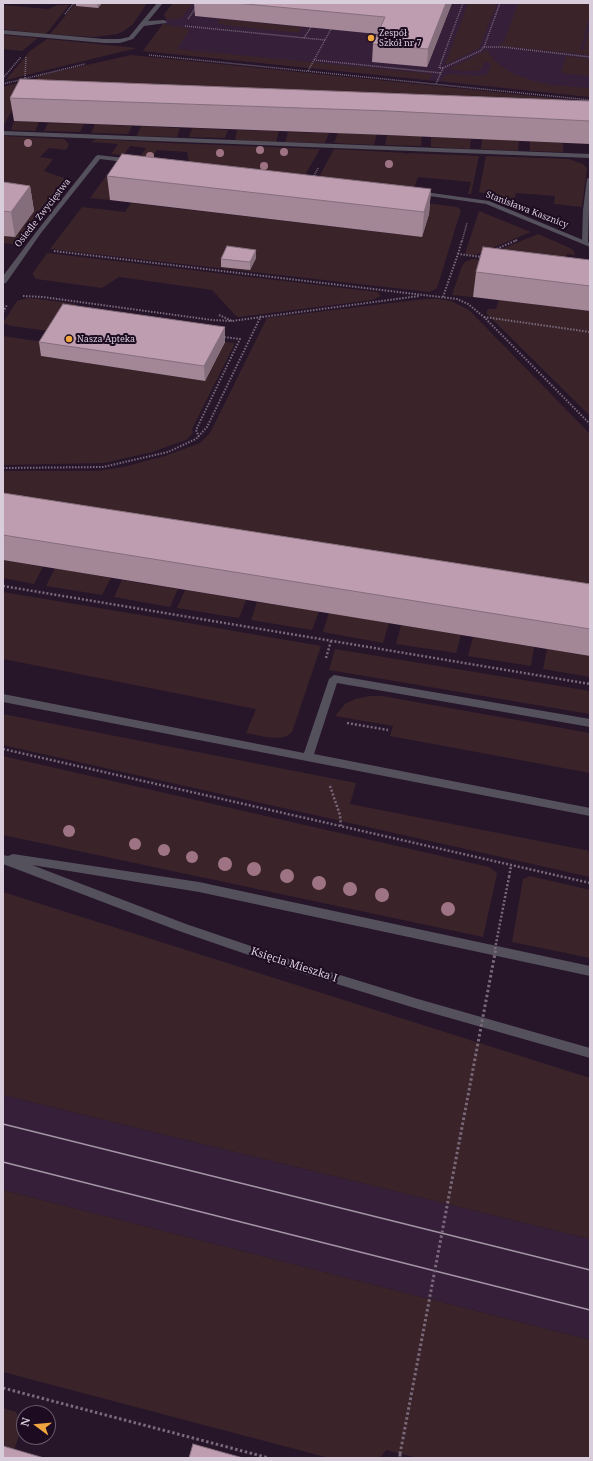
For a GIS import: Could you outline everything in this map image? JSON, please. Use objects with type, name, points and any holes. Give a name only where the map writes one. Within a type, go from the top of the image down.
[{"type":"street","points":[[3,32],[104,41],[120,41],[131,38],[160,3]]},
{"type":"street","points":[[144,24],[151,22],[162,22],[152,19],[149,16]]},
{"type":"street","points":[[3,133],[590,156]]},
{"type":"street","name":"Osiedle Zwycięstwa","points":[[3,280],[38,232],[98,157],[143,162]]},
{"type":"street","points":[[587,244],[586,210],[590,179]]},
{"type":"street","name":"Stanisława Kasznicy","points":[[410,192],[487,202],[587,244]]},
{"type":"street","points":[[308,757],[334,679],[590,723]]},
{"type":"street","points":[[3,698],[590,812]]},
{"type":"street","name":"Księcia Mieszka I","points":[[3,858],[199,887],[590,972]]},
{"type":"street","name":"Księcia Mieszka I","points":[[3,858],[183,928],[298,967],[418,1004],[590,1053]]},
{"type":"path","points":[[199,3],[183,26],[325,40]]},
{"type":"path","points":[[443,68],[439,68],[464,3]]},
{"type":"path","points":[[436,84],[443,68],[480,51],[484,47],[500,3]]},
{"type":"path","points":[[304,38],[311,27]]},
{"type":"path","points":[[308,71],[331,29]]},
{"type":"path","points":[[484,47],[503,47],[590,57]]},
{"type":"path","points":[[25,78],[26,52]]},
{"type":"path","points":[[145,54],[590,100]]},
{"type":"path","points":[[314,60],[441,73]]},
{"type":"path","points":[[3,84],[88,64]]},
{"type":"path","points":[[32,82],[35,76]]},
{"type":"path","points":[[561,96],[568,100]]},
{"type":"path","points":[[443,297],[468,220]]},
{"type":"path","points":[[490,251],[518,240]]},
{"type":"path","points":[[53,251],[457,299],[468,304],[484,317],[590,424]]},
{"type":"path","points":[[458,254],[484,257]]},
{"type":"path","points":[[476,256],[483,254]]},
{"type":"path","points":[[20,296],[43,297],[212,320],[232,321],[424,295]]},
{"type":"path","points":[[219,316],[232,321]]},
{"type":"path","points":[[3,468],[103,467],[168,452],[185,446],[199,437],[207,426],[261,316]]},
{"type":"path","points":[[484,317],[590,332]]},
{"type":"path","points":[[199,437],[196,432],[197,429],[240,339],[218,336]]},
{"type":"path","points":[[3,586],[590,684]]},
{"type":"path","points":[[321,718],[388,730]]},
{"type":"path","points":[[3,749],[590,883]]},
{"type":"path","points":[[308,757],[328,780],[340,815],[341,826]]},
{"type":"path","points":[[400,1456],[511,866]]},
{"type":"path","points":[[3,1388],[269,1458]]},
{"type":"shaded area","points":[[76,3],[77,6],[98,8],[102,3],[145,3],[146,5],[133,24],[117,34],[93,37],[50,34]]},
{"type":"shaded area","points":[[173,3],[193,3],[182,17],[177,19],[166,19],[164,14]]},
{"type":"shaded area","name":"Zespół Szkół nr 7","points":[[178,3],[590,3],[590,97],[143,51]]},
{"type":"shaded area","points":[[468,3],[497,3],[479,48],[445,65]]},
{"type":"shaded area","points":[[518,3],[590,3],[590,15],[580,50],[583,50],[590,26],[590,55],[501,46],[500,42],[504,43]]},
{"type":"shaded area","points":[[3,5],[48,9],[58,5],[69,5],[46,34],[3,29]]},
{"type":"shaded area","points":[[219,19],[302,27],[299,33],[223,25],[218,23]]},
{"type":"shaded area","points":[[163,24],[190,29],[177,49],[432,74],[429,80],[143,51]]},
{"type":"shaded area","points":[[3,35],[38,38],[22,51],[3,49]]},
{"type":"shaded area","points":[[47,39],[137,48],[6,80],[30,51]]},
{"type":"shaded area","points":[[487,50],[495,61],[511,73],[551,85],[590,88],[590,97],[442,81],[444,76],[451,74],[478,76],[488,74],[491,64],[485,61],[482,68],[478,71],[449,69]]},
{"type":"shaded area","points":[[131,55],[565,100],[23,102],[38,76]]},
{"type":"shaded area","points":[[566,56],[590,59],[590,76],[561,73]]},
{"type":"shaded area","points":[[28,80],[3,127],[3,87]]},
{"type":"shaded area","points":[[14,121],[39,122],[35,131],[12,130]]},
{"type":"shaded area","points":[[48,123],[84,124],[80,132],[44,131]]},
{"type":"shaded area","points":[[95,124],[132,126],[128,134],[91,133]]},
{"type":"shaded area","points":[[141,126],[180,128],[177,137],[137,136]]},
{"type":"shaded area","points":[[192,128],[228,130],[225,138],[189,137]]},
{"type":"shaded area","points":[[237,130],[279,131],[276,142],[235,140]]},
{"type":"shaded area","points":[[288,132],[329,133],[325,143],[285,142]]},
{"type":"shaded area","points":[[338,133],[377,134],[374,145],[334,143]]},
{"type":"shaded area","points":[[387,135],[422,136],[421,146],[385,145]]},
{"type":"shaded area","points":[[3,136],[64,139],[69,144],[66,150],[49,148],[40,157],[53,159],[44,171],[64,178],[67,181],[17,243],[13,244],[3,243]]},
{"type":"shaded area","points":[[431,137],[471,139],[470,149],[431,147]]},
{"type":"shaded area","points":[[96,139],[320,149],[305,175],[189,163],[187,152],[157,150],[151,159],[140,157],[146,148],[130,146],[124,155],[111,154],[118,144],[91,142]]},
{"type":"shaded area","points":[[482,139],[519,141],[518,151],[481,149]]},
{"type":"shaded area","points":[[530,141],[563,143],[563,152],[530,151]]},
{"type":"shaded area","points":[[334,149],[406,153],[405,155],[409,153],[479,156],[471,194],[468,194],[471,182],[418,177],[414,188],[319,177]]},
{"type":"shaded area","points":[[486,156],[569,159],[583,164],[587,168],[582,207],[554,204],[555,196],[516,193],[514,200],[479,192]]},
{"type":"shaded area","points":[[112,172],[124,179],[110,200],[90,198],[106,176]]},
{"type":"shaded area","points":[[410,201],[457,207],[461,210],[437,288],[430,292],[50,249],[82,207],[125,212],[131,203],[422,237]]},
{"type":"shaded area","points":[[479,211],[531,232],[475,255],[465,254]]},
{"type":"shaded area","points":[[538,234],[570,248],[574,251],[575,255],[567,254],[565,259],[485,256]]},
{"type":"shaded area","points":[[47,253],[377,292],[381,296],[372,300],[239,317],[235,315],[212,290],[119,277],[102,288],[36,279],[33,273]]},
{"type":"shaded area","points":[[472,259],[507,263],[480,272],[473,297],[452,295],[462,266],[465,262]]},
{"type":"shaded area","points":[[28,298],[76,304],[57,332],[11,326],[3,323],[17,301]]},
{"type":"shaded area","points":[[425,299],[451,301],[469,310],[590,434],[590,610],[3,518],[3,471],[98,471],[123,467],[165,456],[200,443],[210,433],[267,318]]},
{"type":"shaded area","points":[[499,300],[590,311],[590,416],[486,313],[488,309],[496,309]]},
{"type":"shaded area","points":[[3,336],[50,343],[41,356],[205,381],[225,342],[235,343],[192,429],[193,433],[186,440],[152,452],[104,463],[3,465]]},
{"type":"shaded area","points":[[3,560],[43,567],[34,584],[3,578]]},
{"type":"shaded area","points":[[55,568],[111,578],[102,595],[46,586]]},
{"type":"shaded area","points":[[122,580],[178,589],[170,607],[114,597]]},
{"type":"shaded area","points":[[185,590],[246,600],[239,618],[177,608]]},
{"type":"shaded area","points":[[3,592],[321,646],[292,732],[287,736],[279,738],[266,737],[246,733],[256,709],[3,659]]},
{"type":"shaded area","points":[[257,602],[319,611],[312,630],[251,620]]},
{"type":"shaded area","points":[[329,613],[389,623],[383,643],[323,632]]},
{"type":"shaded area","points":[[401,625],[461,635],[456,653],[396,644]]},
{"type":"shaded area","points":[[473,637],[534,647],[531,666],[468,656]]},
{"type":"shaded area","points":[[335,649],[590,691],[590,714],[329,670]]},
{"type":"shaded area","points":[[547,649],[590,656],[590,677],[543,669]]},
{"type":"shaded area","points":[[370,696],[382,696],[590,733],[590,773],[390,736],[393,726],[335,716],[345,704],[355,699]]},
{"type":"shaded area","points":[[3,714],[356,783],[350,804],[590,851],[590,877],[3,745]]},
{"type":"shaded area","points":[[3,756],[489,867],[497,874],[483,937],[3,835]]},
{"type":"shaded area","points":[[530,876],[590,890],[590,958],[512,942],[523,879]]},
{"type":"shaded area","points":[[3,892],[590,1078],[590,1239],[3,1095]]},
{"type":"shaded area","points":[[3,1095],[590,1239],[590,1340],[3,1190]]},
{"type":"shaded area","points":[[3,1190],[590,1340],[590,1458],[417,1458],[386,1450],[380,1458],[329,1458],[3,1372]]},
{"type":"shaded area","points":[[3,1408],[16,1412],[16,1444],[11,1458],[3,1458]]},
{"type":"building","points":[[235,3],[446,3],[428,49],[373,44],[385,17]]},
{"type":"building","points":[[20,79],[590,101],[590,121],[389,111],[10,98]]},
{"type":"building","points":[[122,154],[431,189],[424,212],[107,176]]},
{"type":"building","points":[[3,182],[30,186],[11,212],[3,211]]},
{"type":"building","points":[[227,246],[256,250],[250,262],[221,259]]},
{"type":"building","points":[[483,247],[590,260],[590,286],[476,272]]},
{"type":"building","points":[[63,304],[225,327],[204,366],[39,342]]},
{"type":"building","points":[[3,493],[590,584],[590,629],[3,535]]},
{"type":"building","points":[[193,1444],[243,1458],[189,1458]]},
{"type":"building","points":[[3,1446],[44,1458],[3,1458]]},
{"type":"tram line","points":[[3,1124],[590,1270]]},
{"type":"tram line","points":[[3,1162],[590,1310]]},
{"type":"place","name":"Zespół Szkół nr 7","points":[[371,38]]},
{"type":"place","name":"Nasza Apteka","points":[[69,339]]}]
